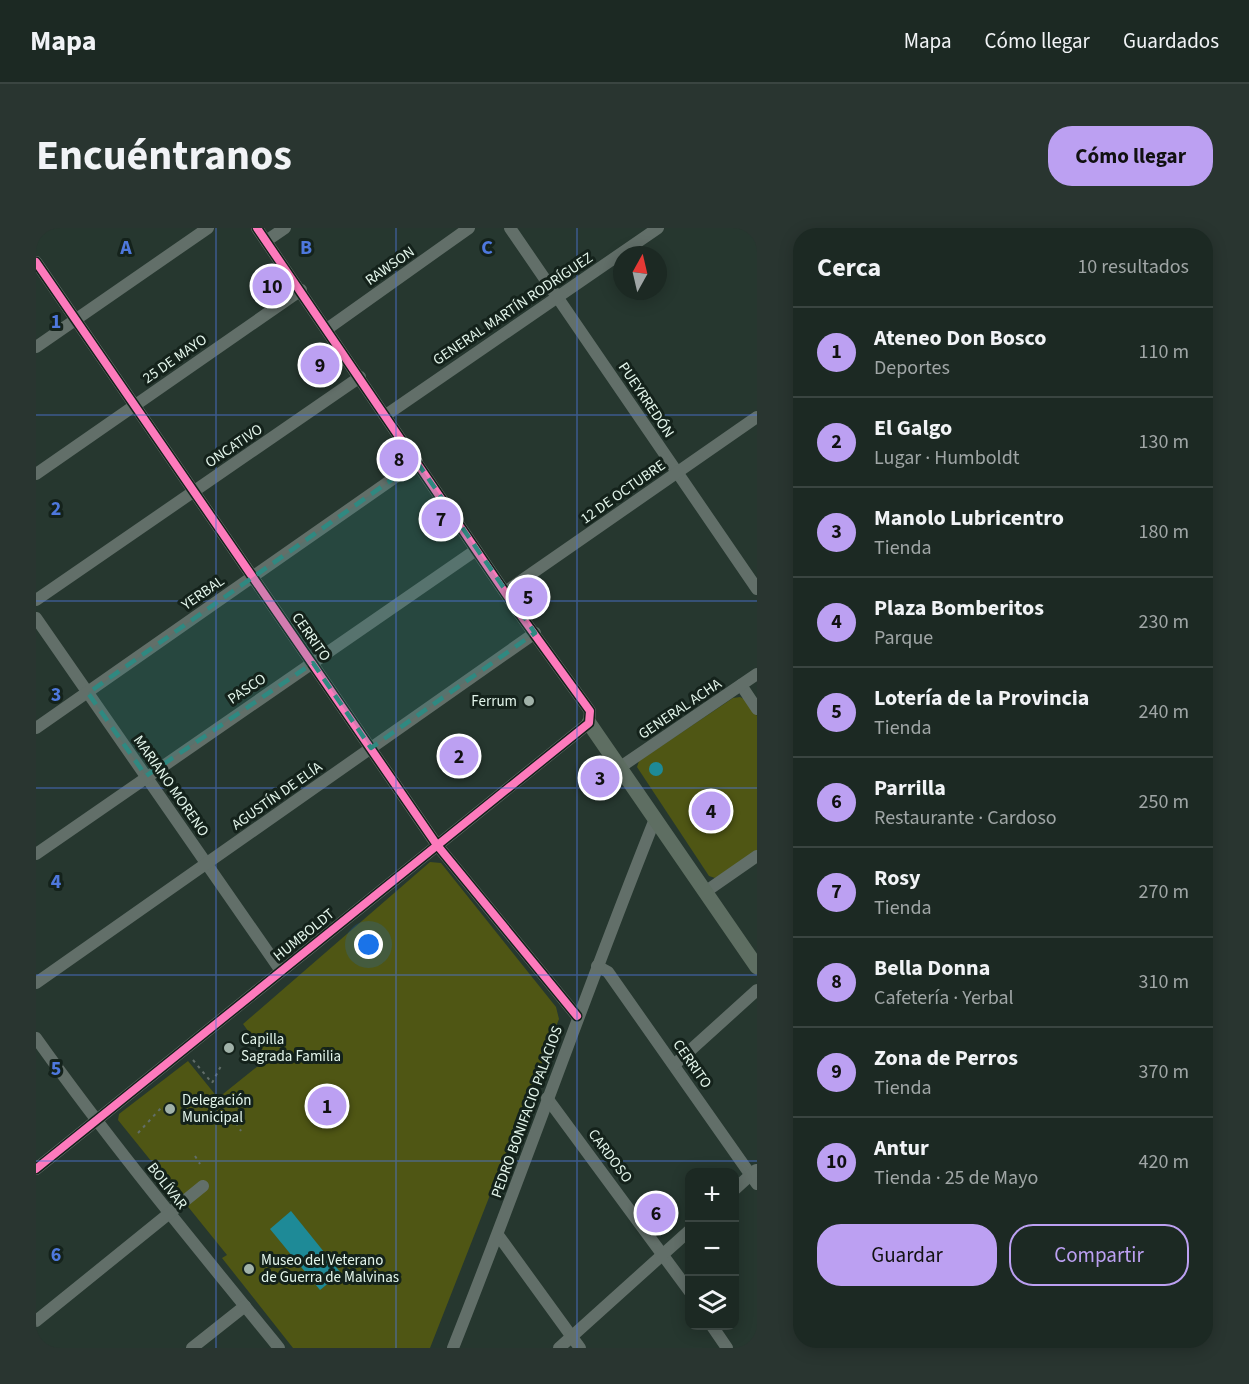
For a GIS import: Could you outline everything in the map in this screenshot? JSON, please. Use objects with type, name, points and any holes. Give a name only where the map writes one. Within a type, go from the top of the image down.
[{"type":"main road","points":[[590,723],[757,967]]},
{"type":"street","points":[[36,346],[208,228]]},
{"type":"street","points":[[257,228],[476,550],[590,711],[590,723]]},
{"type":"street","points":[[266,241],[285,228]]},
{"type":"street","name":"RAWSON","points":[[327,329],[470,228]]},
{"type":"street","name":"PUEYRREDÓN","points":[[510,228],[757,590]]},
{"type":"street","name":"GENERAL MARTÍN RODRÍGUEZ","points":[[386,415],[658,228]]},
{"type":"street","name":"CERRITO","points":[[36,262],[437,845],[577,1016]]},
{"type":"street","name":"25 DE MAYO","points":[[36,474],[301,290]]},
{"type":"street","name":"ONCATIVO","points":[[36,600],[360,377]]},
{"type":"street","name":"12 DE OCTUBRE","points":[[505,592],[757,417]]},
{"type":"street","name":"YERBAL","points":[[36,728],[417,462]]},
{"type":"street","name":"PASCO","points":[[36,854],[476,550]]},
{"type":"street","name":"MARIANO MORENO","points":[[36,618],[281,971]]},
{"type":"street","name":"AGUSTÍN DE ELÍA","points":[[36,983],[535,633]]},
{"type":"street","name":"GENERAL ACHA","points":[[619,768],[757,674]]},
{"type":"street","points":[[741,686],[757,709]]},
{"type":"street","name":"HUMBOLDT","points":[[36,1168],[590,723]]},
{"type":"street","name":"PEDRO BONIFACIO PALACIOS","points":[[453,1348],[498,1235],[577,1016],[655,819]]},
{"type":"street","points":[[705,892],[757,856]]},
{"type":"street","name":"CERRITO","points":[[597,966],[608,972],[755,1176]]},
{"type":"street","points":[[674,1065],[757,990]]},
{"type":"street","name":"BOLÍVAR","points":[[36,1038],[168,1212],[279,1348]]},
{"type":"street","name":"CARDOSO","points":[[547,1098],[664,1253],[685,1284]]},
{"type":"street","points":[[739,1187],[755,1176]]},
{"type":"street","points":[[36,1321],[203,1186]]},
{"type":"street","points":[[559,1348],[685,1234]]},
{"type":"street","points":[[498,1235],[580,1348]]},
{"type":"street","points":[[192,1348],[244,1306]]},
{"type":"street","points":[[715,1330],[727,1348]]},
{"type":"path","points":[[193,1060],[212,1083],[222,1064]]},
{"type":"path","points":[[138,1133],[161,1108]]},
{"type":"path","points":[[236,1123],[241,1131]]},
{"type":"path","points":[[195,1156],[200,1164]]},
{"type":"highlighted area","points":[[417,462],[535,633],[371,748],[313,663],[146,776],[88,693]]},
{"type":"green space","points":[[740,697],[746,700],[757,716],[757,851],[715,878],[709,876],[637,767],[639,761],[733,698]]},
{"type":"green space","points":[[430,862],[441,863],[556,1007],[559,1019],[430,1348],[293,1348],[222,1258],[227,1255],[118,1120],[119,1114],[188,1061],[218,1098],[268,1058],[243,1024]]},
{"type":"water","points":[[656,762],[661,764],[663,769],[661,774],[656,776],[651,774],[649,769],[651,764]]},
{"type":"water","points":[[291,1211],[341,1273],[320,1290],[270,1229]]},
{"type":"cycle path","points":[[36,1169],[589,723],[590,711],[519,613],[257,228]]},
{"type":"cycle path","points":[[36,262],[437,845],[577,1016]]},
{"type":"place","name":"Antur","points":[[272,286]]},
{"type":"place","name":"Zona de Perros","points":[[320,365]]},
{"type":"place","name":"Bella Donna","points":[[399,459]]},
{"type":"place","name":"Rosy","points":[[441,519]]},
{"type":"place","name":"Lotería de la Provincia","points":[[528,597]]},
{"type":"place","name":"Ferrum","points":[[529,701]]},
{"type":"place","name":"El Galgo","points":[[459,756]]},
{"type":"place","name":"Manolo Lubricentro","points":[[600,778]]},
{"type":"place","name":"Plaza Bomberitos","points":[[711,811]]},
{"type":"place","name":"Capilla Sagrada Familia","points":[[229,1048]]},
{"type":"place","name":"Ateneo Don Bosco","points":[[327,1106]]},
{"type":"place","name":"Delegación Municipal","points":[[170,1109]]},
{"type":"place","name":"Parrilla","points":[[656,1213]]},
{"type":"place","name":"Museo del Veterano de Guerra de Malvinas","points":[[249,1269]]}]
